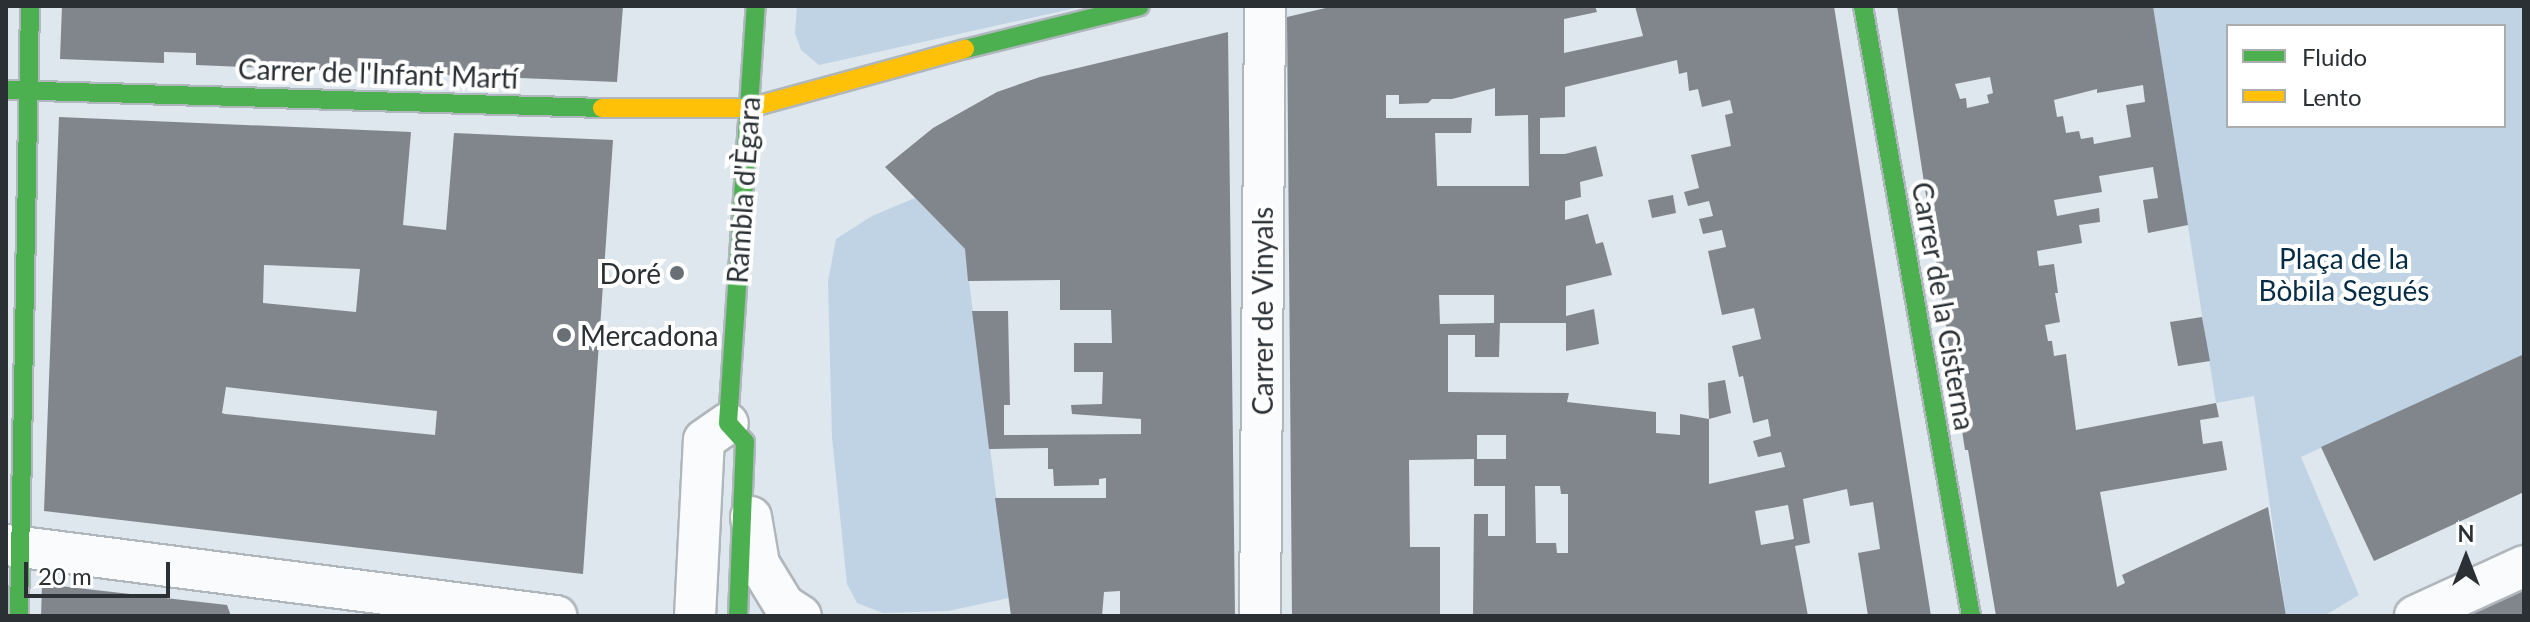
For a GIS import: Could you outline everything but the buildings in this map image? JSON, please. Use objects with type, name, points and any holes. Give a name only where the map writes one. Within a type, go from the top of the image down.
[{"type":"street","points":[[19,616],[14,546],[30,6]]},
{"type":"street","name":"Rambla d'Ègara","points":[[728,423],[756,6]]},
{"type":"street","name":"Carrer de l'Infant Martí","points":[[6,90],[655,110],[749,108],[860,75],[1140,6]]},
{"type":"street","name":"Carrer de Vinyals","points":[[1260,616],[1265,6]]},
{"type":"street","name":"Carrer de la Cisterna","points":[[1863,6],[1971,616]]},
{"type":"street","points":[[695,616],[704,440],[728,423],[745,442],[738,616]]},
{"type":"street","points":[[744,478],[759,564],[784,605],[801,616]]},
{"type":"street","points":[[14,546],[556,616]]},
{"type":"street","points":[[2415,616],[2524,566]]},
{"type":"green space","points":[[797,6],[1085,6],[819,65],[801,50],[795,33]]},
{"type":"green space","name":"Plaça de la Bòbila Segués","points":[[2153,6],[2524,6],[2524,354],[2301,457],[2359,595],[2324,616],[2286,616],[2254,396],[2216,403]]},
{"type":"green space","points":[[915,198],[965,249],[1009,598],[948,611],[883,613],[857,603],[847,584],[832,437],[828,281],[836,239],[872,216]]},
{"type":"traffic: fast","points":[[19,616],[30,6]]},
{"type":"traffic: fast","points":[[738,616],[745,442],[728,423],[756,6]]},
{"type":"traffic: fast","points":[[965,49],[1140,6]]},
{"type":"traffic: fast","points":[[1863,6],[1971,616]]},
{"type":"traffic: fast","points":[[6,90],[602,108]]},
{"type":"traffic: slow","points":[[602,108],[749,108],[965,49]]},
{"type":"place","name":"Doré","points":[[677,273]]},
{"type":"place","name":"Mercadona","points":[[564,335]]}]
